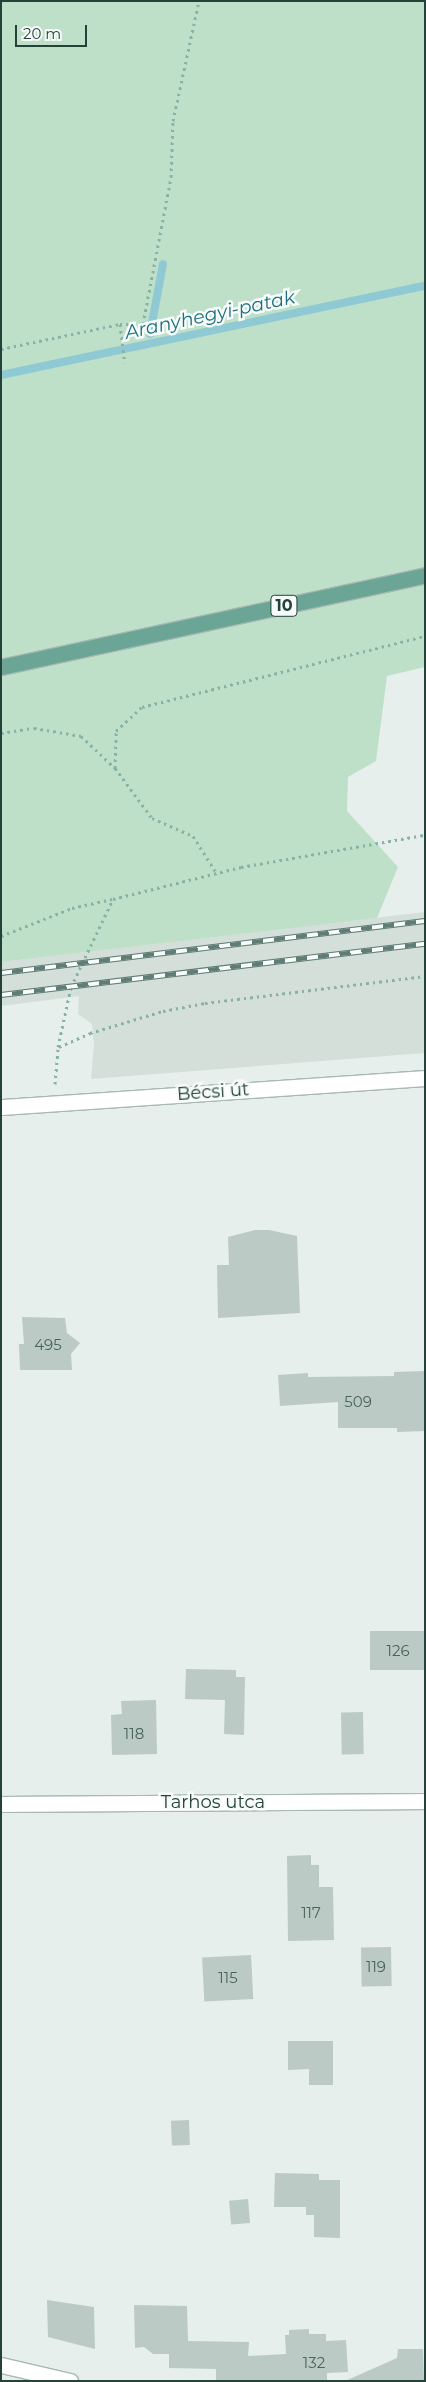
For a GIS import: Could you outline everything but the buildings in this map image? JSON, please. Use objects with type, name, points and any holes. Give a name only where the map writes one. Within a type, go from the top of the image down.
[{"type":"main road","name":"10","points":[[1,667],[425,575]]},
{"type":"street","name":"Bécsi út","points":[[1,1107],[425,1078]]},
{"type":"street","name":"Tarhos utca","points":[[1,1804],[425,1801]]},
{"type":"street","points":[[1,2365],[70,2381]]},
{"type":"path","points":[[144,324],[171,177],[173,121],[199,1]]},
{"type":"path","points":[[1,349],[120,324],[144,324],[163,320]]},
{"type":"path","points":[[120,324],[125,363]]},
{"type":"path","points":[[115,768],[116,730],[142,707],[425,636]]},
{"type":"path","points":[[1,733],[34,728],[81,736],[115,768],[152,818],[193,836],[217,874]]},
{"type":"path","points":[[1,936],[72,908],[241,867],[425,836]]},
{"type":"path","points":[[53,1103],[58,1047],[71,987],[113,899]]},
{"type":"path","points":[[58,1047],[90,1033],[163,1011],[205,1002],[425,976]]},
{"type":"shaded area","points":[[425,912],[425,1053],[91,1079],[94,1044],[92,1024],[78,1014],[79,996],[1,1006],[1,962]]},
{"type":"green space","points":[[1,1],[425,1],[425,667],[387,676],[376,761],[348,777],[347,811],[398,867],[377,918],[1,962]]},
{"type":"waterway","points":[[150,334],[163,264]]},
{"type":"waterway","name":"Aranyhegyi-patak","points":[[1,375],[425,286]]},
{"type":"railway","points":[[1,973],[425,921]]},
{"type":"railway","points":[[1,995],[425,944]]}]
